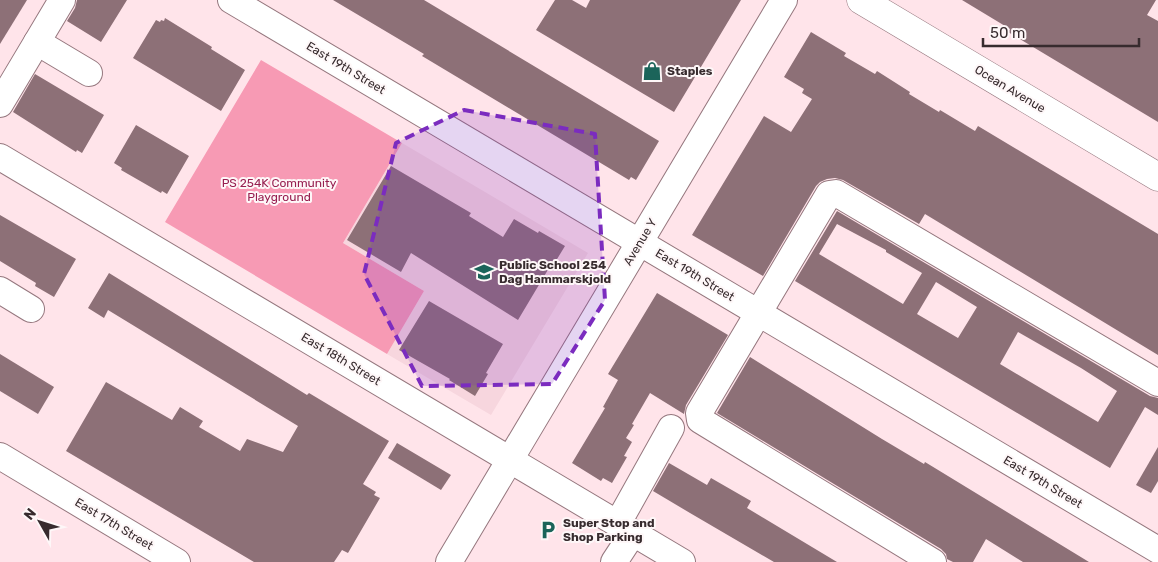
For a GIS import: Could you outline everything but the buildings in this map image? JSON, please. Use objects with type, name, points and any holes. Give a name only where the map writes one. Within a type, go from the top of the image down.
[{"type":"main road","name":"Ocean Avenue","points":[[861,0],[1158,177]]},
{"type":"street","points":[[0,104],[62,0]]},
{"type":"street","name":"Avenue Y","points":[[449,562],[784,0]]},
{"type":"street","name":"East 19th Street","points":[[247,4],[640,242],[1158,550]]},
{"type":"street","points":[[36,42],[89,73]]},
{"type":"street","name":"East 18th Street","points":[[0,157],[682,562]]},
{"type":"street","points":[[933,562],[700,420],[698,414],[829,194],[836,193],[1158,383]]},
{"type":"street","points":[[0,290],[31,310]]},
{"type":"street","points":[[614,562],[625,528],[671,428]]},
{"type":"street","name":"East 17th Street","points":[[0,456],[177,562]]},
{"type":"highlighted area","points":[[464,110],[595,134],[605,300],[552,384],[422,386],[364,274],[396,143]]},
{"type":"shaded area","name":"Public School 254 Dag Hammarskjold","points":[[402,143],[588,253],[491,415],[387,354],[424,291],[343,243]]},
{"type":"green space","name":"PS 254K Community Playground","points":[[261,60],[402,143],[343,243],[424,291],[387,354],[165,222]]},
{"type":"place","name":"Staples","points":[[652,71]]},
{"type":"place","name":"Public School 254 Dag Hammarskjold","points":[[484,272]]},
{"type":"place","name":"Super Stop and Shop Parking","points":[[548,530]]}]
